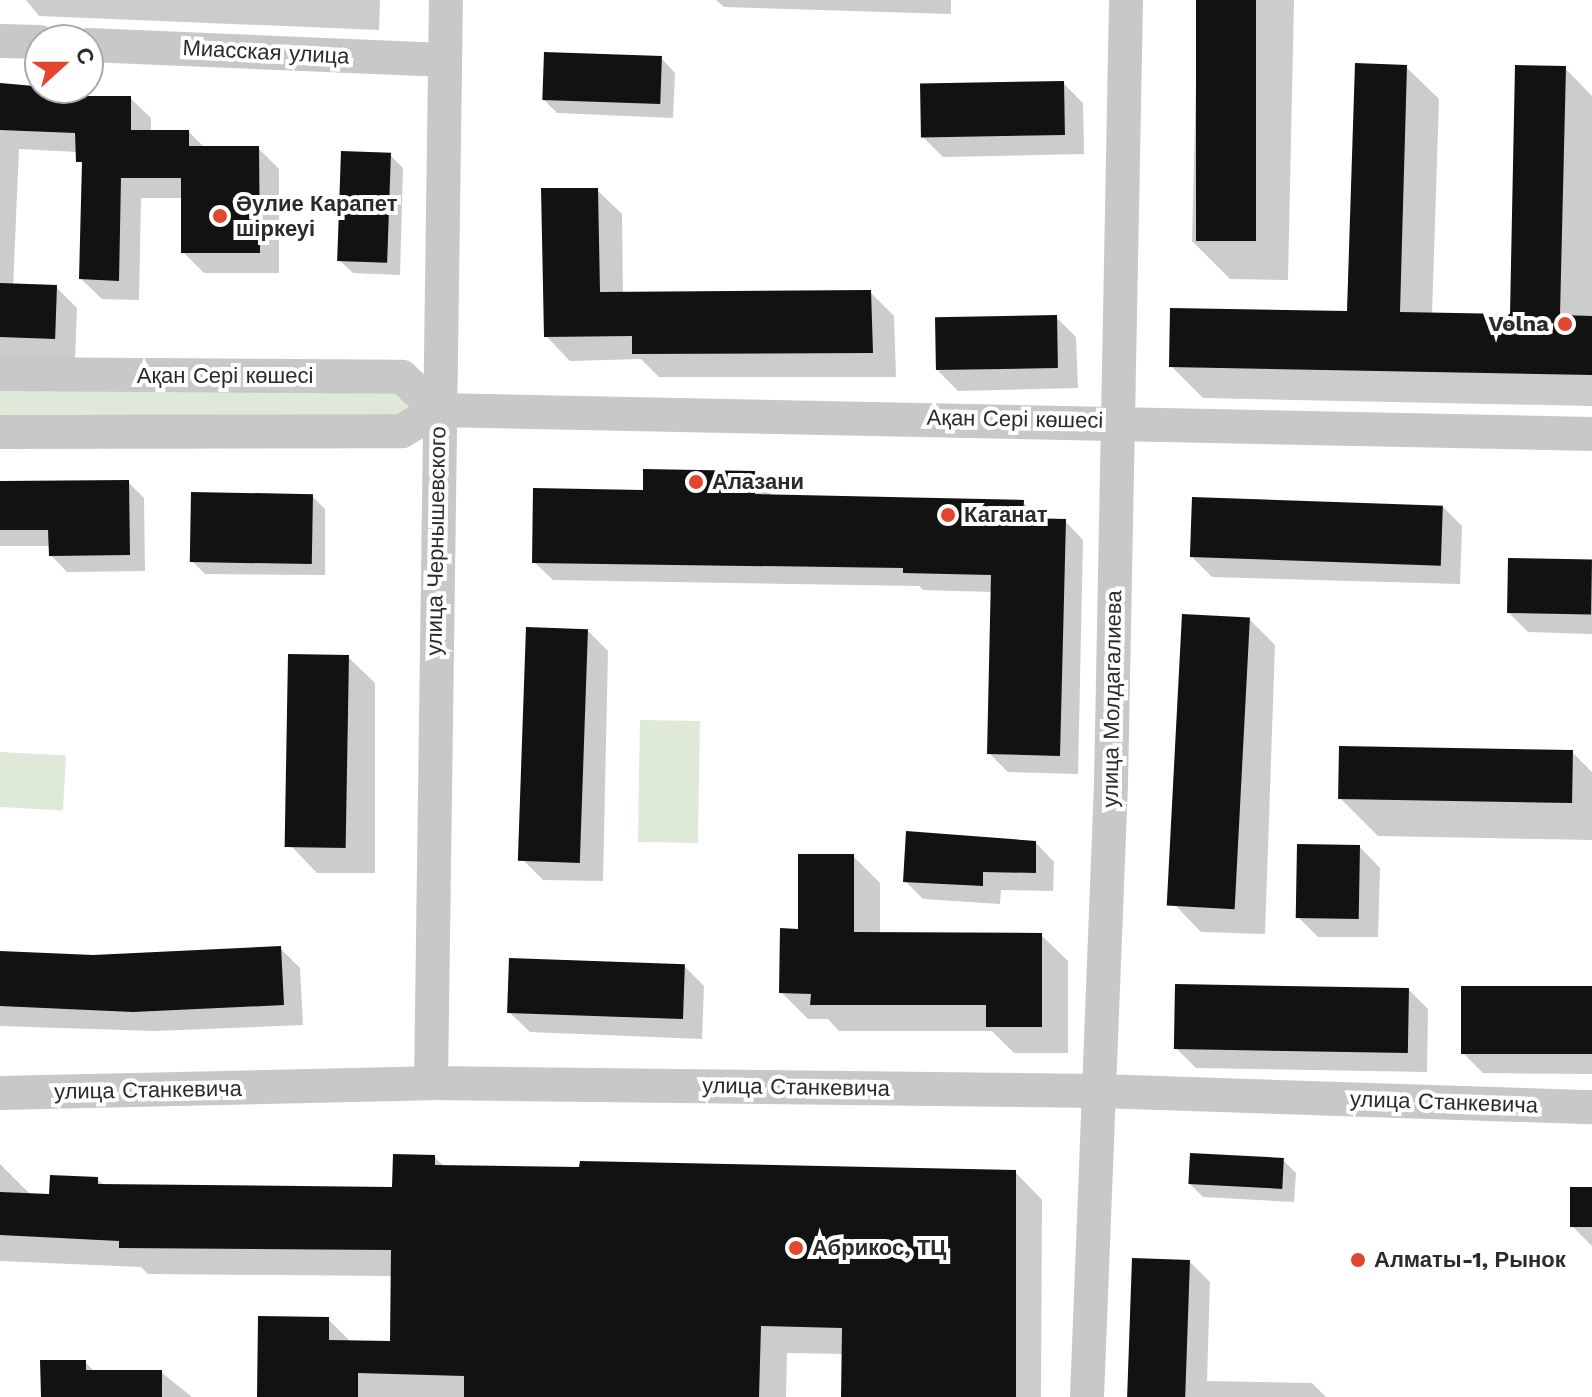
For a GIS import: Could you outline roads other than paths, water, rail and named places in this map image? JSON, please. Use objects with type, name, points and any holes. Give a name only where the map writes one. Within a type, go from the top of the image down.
[{"type":"street","name":"улица Чернышевского","points":[[431,1083],[437,410],[446,0]]},
{"type":"street","name":"улица Молдагалиева","points":[[1087,1397],[1100,1091],[1126,0]]},
{"type":"street","points":[[0,41],[24,42]]},
{"type":"street","name":"Миасская улица","points":[[104,46],[445,60]]},
{"type":"street","name":"Ақан Сері көшесі","points":[[0,374],[402,377],[437,410],[1118,421],[1592,434]]},
{"type":"street","points":[[0,432],[402,431],[437,410]]},
{"type":"street","name":"улица Станкевича","points":[[0,1093],[431,1083],[1100,1091],[1592,1107]]},
{"type":"place","name":"Әулие Карапет шіркеуі","points":[[220,216]]},
{"type":"place","name":"Volna","points":[[1565,324]]},
{"type":"place","name":"Алазани","points":[[696,482]]},
{"type":"place","name":"Каганат","points":[[948,515]]},
{"type":"place","name":"Абрикос, ТЦ","points":[[796,1248]]},
{"type":"place","name":"Алматы-1, Рынок","points":[[1358,1260]]}]
